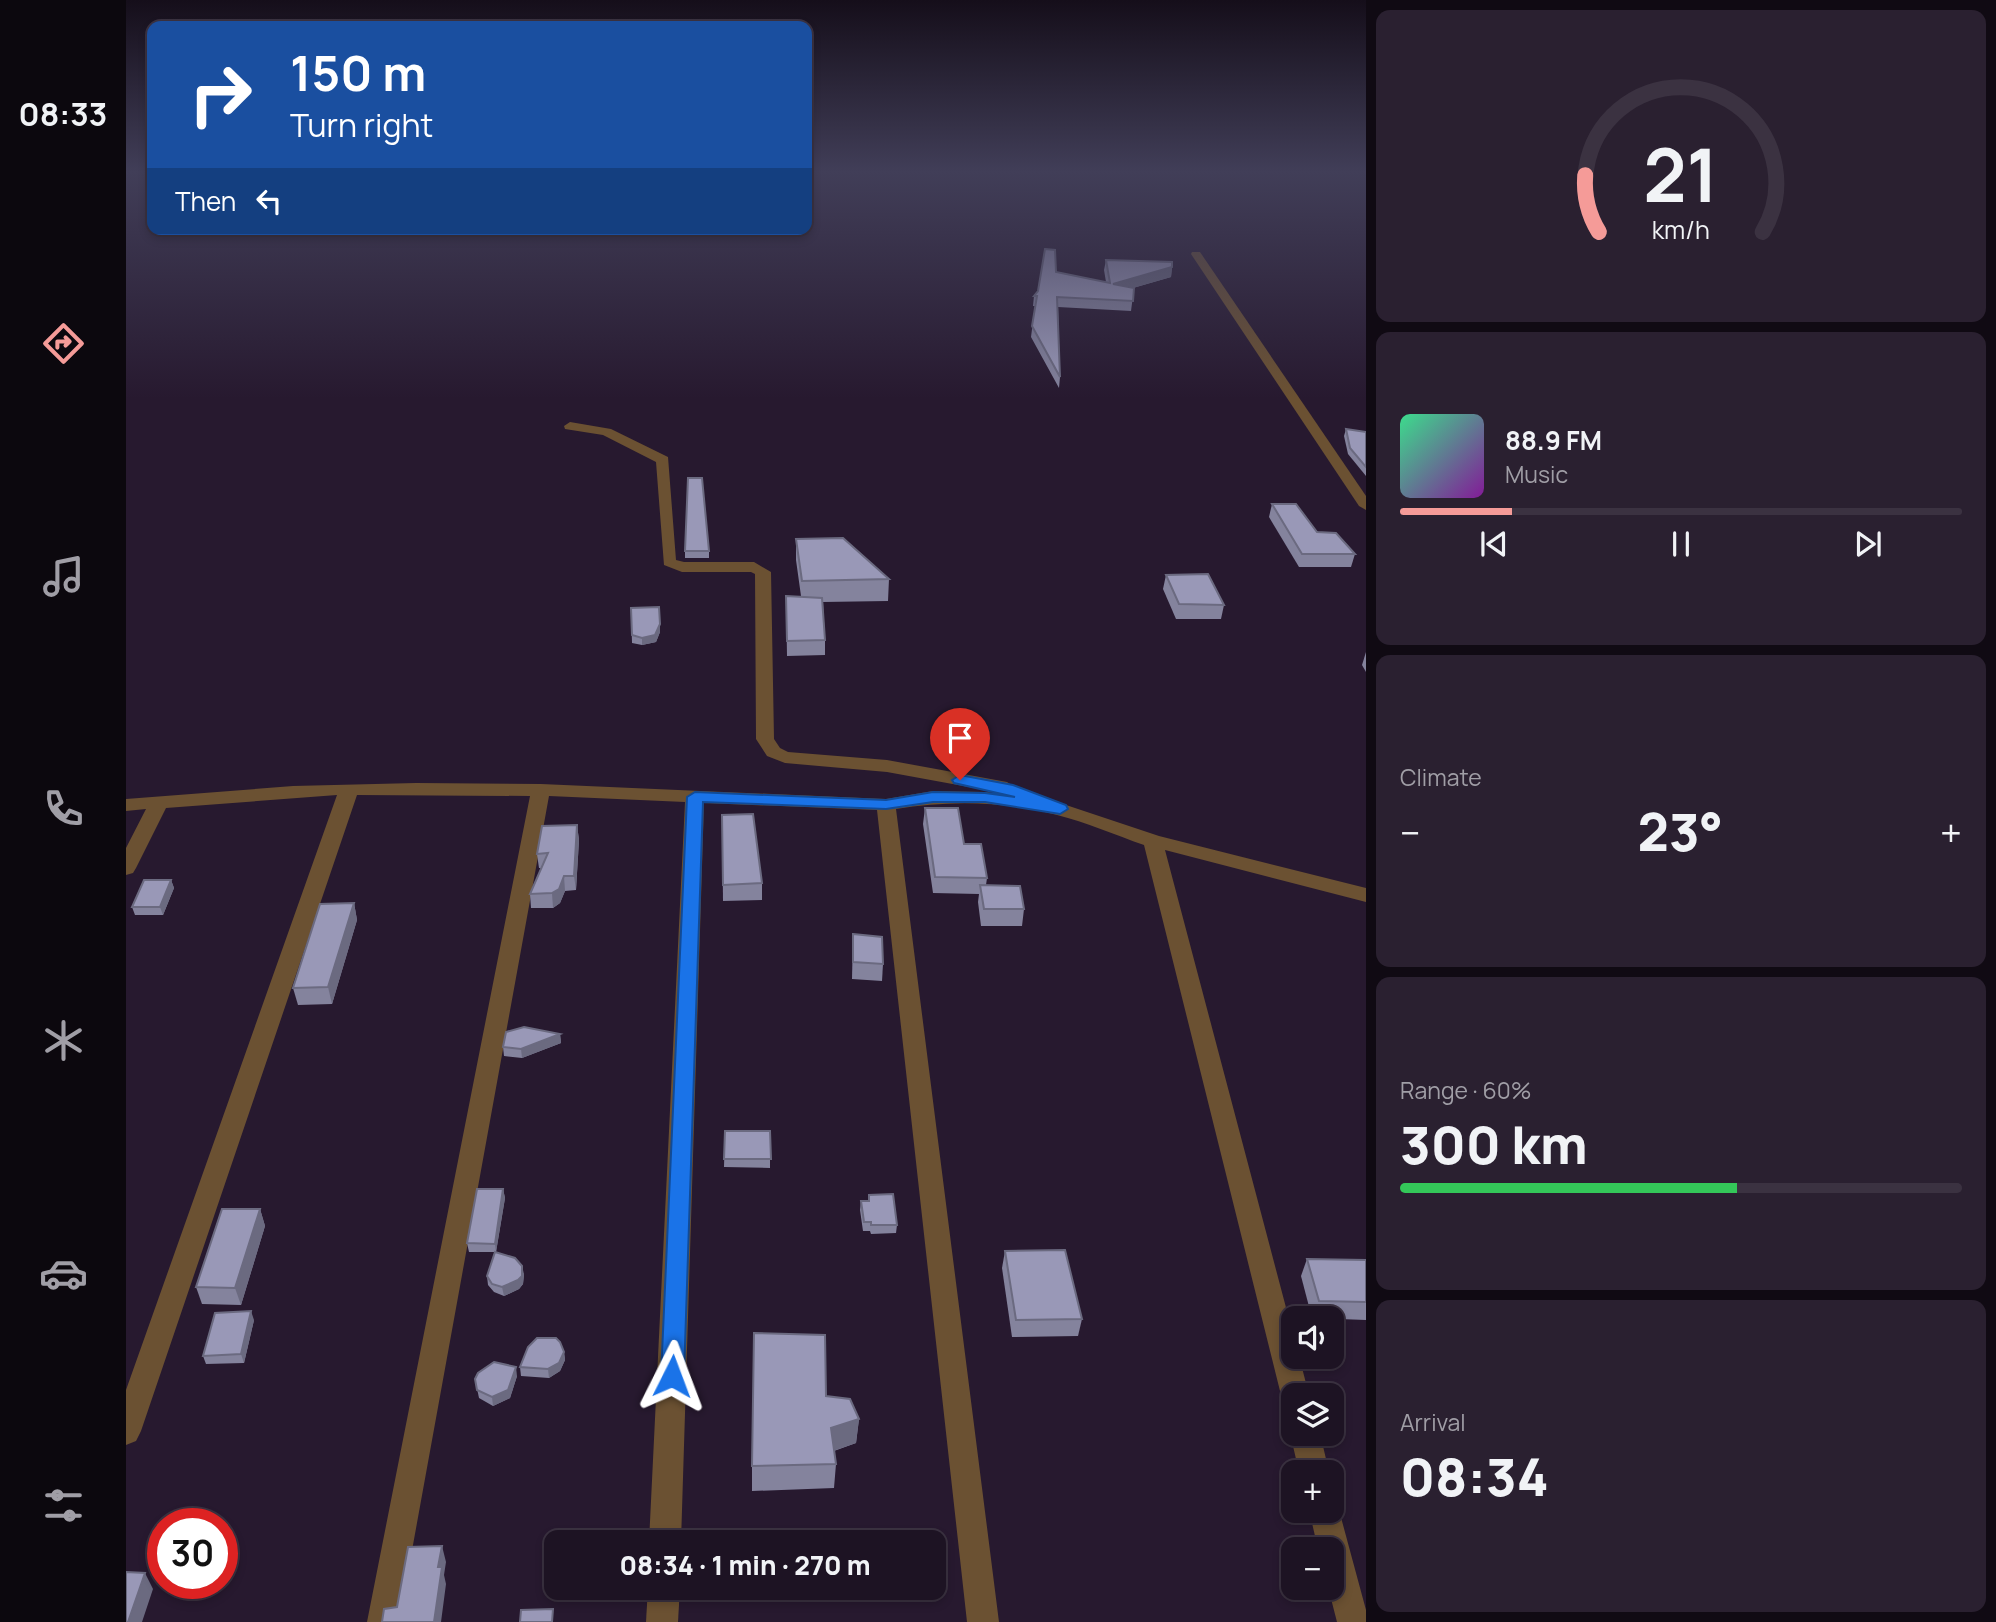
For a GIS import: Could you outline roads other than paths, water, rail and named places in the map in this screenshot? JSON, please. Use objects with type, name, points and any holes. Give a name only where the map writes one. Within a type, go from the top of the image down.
[{"type":"street","points":[[1196,254],[1366,506]]},
{"type":"street","points":[[570,426],[606,432],[663,460],[669,562],[682,567],[754,567],[763,572],[765,739],[774,752],[785,757],[887,766],[1008,789],[1153,841],[1362,895],[1366,915]]},
{"type":"street","points":[[126,805],[244,794],[349,789],[541,790],[886,805],[933,797],[985,797],[1060,809]]},
{"type":"street","points":[[126,1431],[349,789]]},
{"type":"street","points":[[383,1622],[541,790]]},
{"type":"street","points":[[666,1530],[695,797]]},
{"type":"street","points":[[126,868],[159,803]]},
{"type":"street","points":[[886,805],[983,1622]]},
{"type":"street","points":[[1153,841],[1292,1383]]},
{"type":"street","points":[[1327,1523],[1353,1622]]},
{"type":"street","points":[[662,1622],[663,1600]]}]
